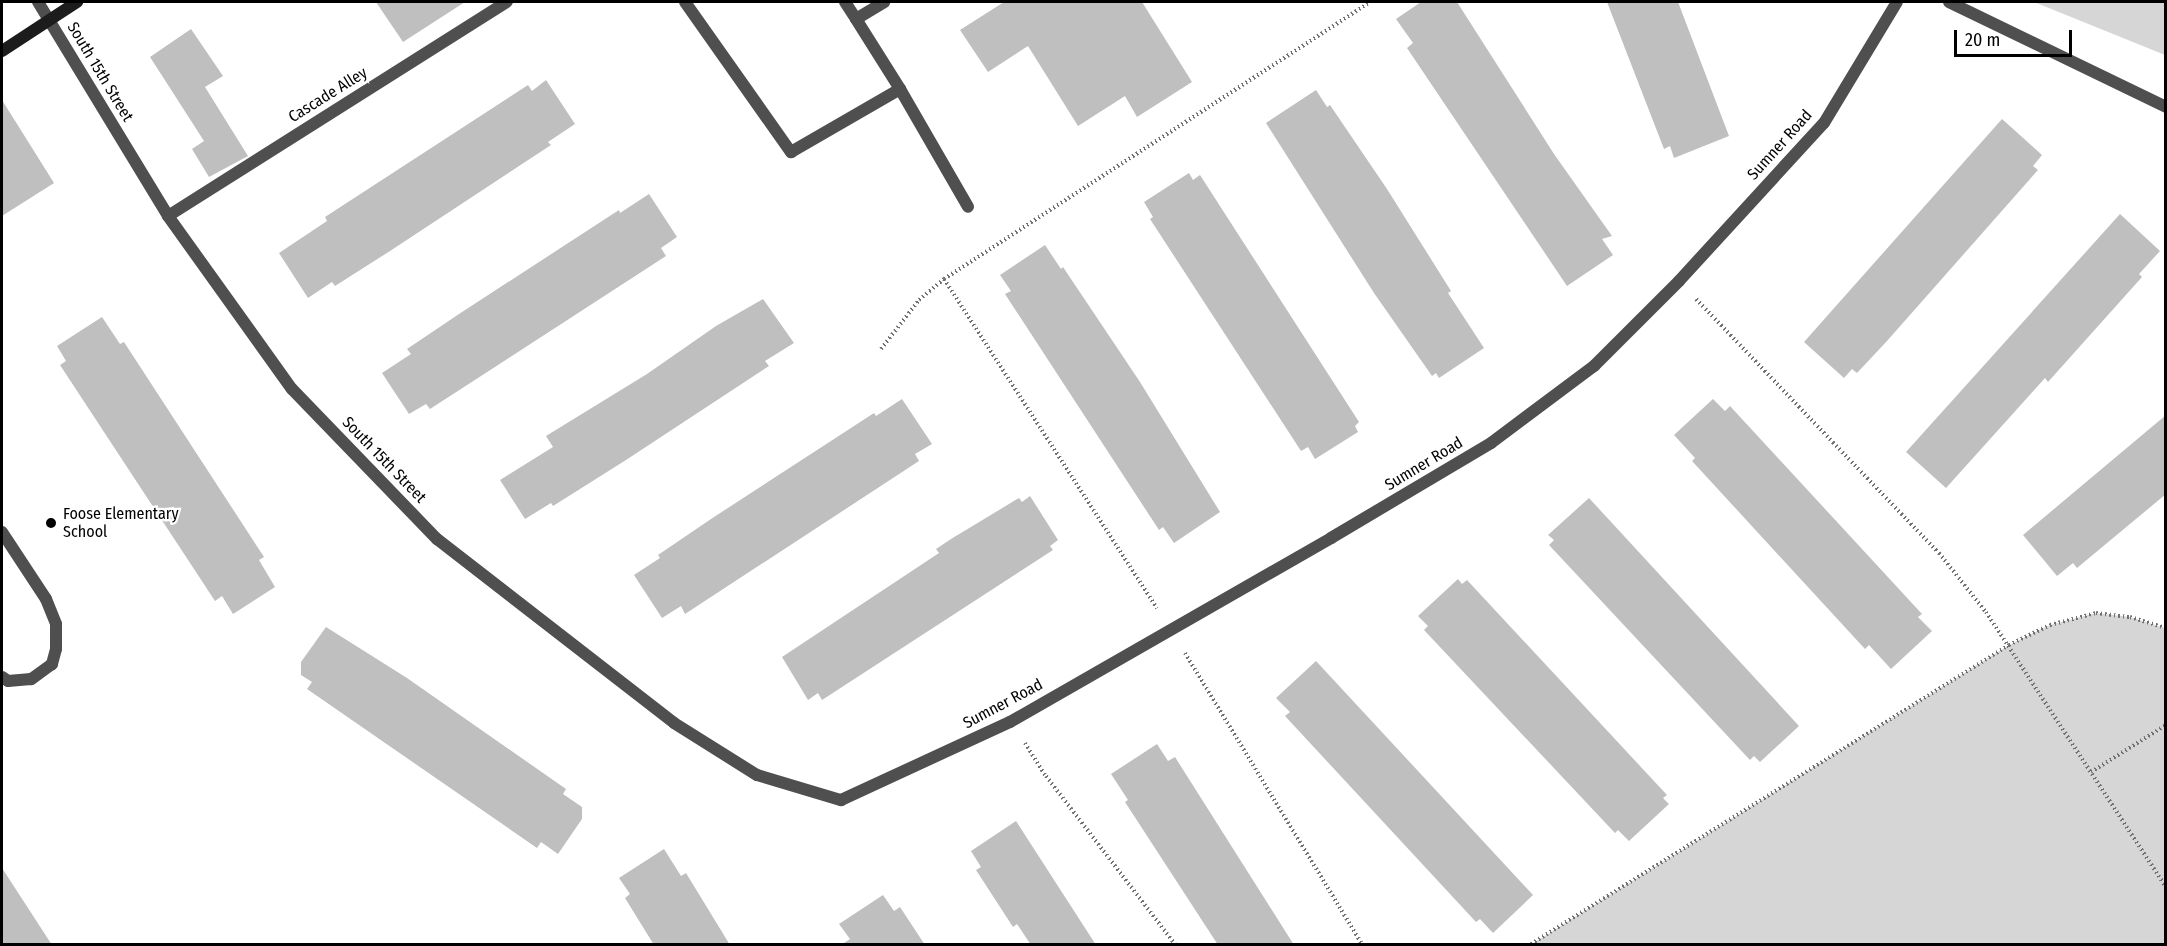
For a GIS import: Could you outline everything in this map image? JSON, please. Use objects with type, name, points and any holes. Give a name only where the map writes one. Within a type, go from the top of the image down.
[{"type":"main road","points":[[2,51],[77,2]]},
{"type":"street","name":"South 15th Street","points":[[38,2],[168,216],[292,389],[437,539],[674,723],[757,775],[841,800]]},
{"type":"street","name":"Cascade Alley","points":[[168,216],[507,2]]},
{"type":"street","points":[[685,2],[791,152],[900,89]]},
{"type":"street","points":[[845,2],[900,89],[968,207]]},
{"type":"street","points":[[856,19],[884,2]]},
{"type":"street","name":"Sumner Road","points":[[841,800],[1010,722],[1491,443],[1594,366],[1679,281],[1824,123],[1897,2]]},
{"type":"street","points":[[1948,2],[2166,107]]},
{"type":"street","points":[[2,532],[46,599],[56,624],[56,649],[52,664],[31,679],[8,681],[2,677]]},
{"type":"path","points":[[881,349],[919,300],[944,279],[1370,2]]},
{"type":"path","points":[[1679,281],[1939,553],[2009,645],[2166,887]]},
{"type":"path","points":[[1531,945],[2009,645],[2050,625],[2096,613],[2130,617],[2166,628]]},
{"type":"path","points":[[1010,722],[1046,776],[1175,945]]},
{"type":"path","points":[[2091,772],[2166,725]]},
{"type":"shaded area","points":[[2034,2],[2165,2],[2165,55]]},
{"type":"shaded area","points":[[2096,613],[2130,617],[2165,628],[2165,944],[1532,944],[2009,645],[2050,625]]},
{"type":"building","points":[[376,2],[465,2],[403,42]]},
{"type":"building","points":[[1004,2],[1142,2],[1192,82],[1137,117],[1125,96],[1078,126],[1028,46],[988,72],[960,30]]},
{"type":"building","points":[[1421,2],[1457,2],[1554,154],[1612,236],[1602,239],[1613,255],[1567,286],[1407,48],[1413,43],[1396,19]]},
{"type":"building","points":[[1607,2],[1678,2],[1729,136],[1674,158],[1670,146],[1664,149]]},
{"type":"building","points":[[191,29],[223,76],[205,87],[248,156],[209,177],[192,149],[204,141],[150,57]]},
{"type":"building","points":[[546,80],[575,124],[548,142],[551,145],[390,251],[335,286],[332,282],[308,298],[279,253],[327,221],[325,217],[528,85],[532,91]]},
{"type":"building","points":[[1316,90],[1327,107],[1330,105],[1387,189],[1451,291],[1448,293],[1484,348],[1439,378],[1436,373],[1432,376],[1374,293],[1266,123]]},
{"type":"building","points":[[2,100],[54,183],[2,216]]},
{"type":"building","points":[[2002,119],[2042,155],[2033,166],[2038,170],[1887,341],[1857,373],[1852,369],[1844,378],[1804,342]]},
{"type":"building","points":[[1189,173],[1193,180],[1200,175],[1359,422],[1355,426],[1358,432],[1315,459],[1308,447],[1301,451],[1150,219],[1153,217],[1144,202]]},
{"type":"building","points":[[649,194],[677,237],[661,248],[666,256],[430,409],[426,404],[409,414],[382,373],[411,354],[407,349],[619,210],[620,213]]},
{"type":"building","points":[[2120,214],[2160,251],[2139,274],[2142,277],[2048,382],[2045,378],[1946,488],[1906,452]]},
{"type":"building","points":[[1045,245],[1061,269],[1063,267],[1140,382],[1220,512],[1174,543],[1163,527],[1159,530],[1005,294],[1011,291],[1000,275]]},
{"type":"building","points":[[763,299],[794,343],[765,361],[769,366],[626,460],[553,506],[551,503],[525,519],[500,480],[553,447],[546,436],[647,374],[716,326]]},
{"type":"building","points":[[102,317],[120,344],[124,342],[264,557],[259,560],[275,587],[233,614],[222,596],[215,601],[60,365],[66,361],[57,346]]},
{"type":"building","points":[[902,399],[932,444],[915,454],[919,461],[685,614],[681,606],[662,618],[634,575],[660,558],[658,555],[711,519],[874,413],[876,416]]},
{"type":"building","points":[[1713,399],[1725,411],[1730,406],[1922,614],[1918,617],[1932,631],[1891,669],[1869,645],[1865,649],[1692,461],[1695,458],[1674,435]]},
{"type":"building","points":[[2166,415],[2166,494],[2077,568],[2073,563],[2057,576],[2023,535]]},
{"type":"building","points":[[1030,496],[1058,540],[1050,546],[1053,550],[822,700],[818,693],[808,700],[782,657],[939,553],[936,549],[951,539],[1019,498],[1022,502]]},
{"type":"building","points":[[1589,498],[1799,726],[1760,762],[1754,756],[1750,760],[1549,545],[1554,540],[1548,535]]},
{"type":"building","points":[[1458,579],[1462,584],[1467,580],[1667,795],[1663,798],[1669,804],[1629,841],[1618,830],[1615,833],[1424,630],[1428,626],[1418,616]]},
{"type":"building","points":[[326,627],[407,678],[566,789],[563,794],[582,807],[582,819],[558,854],[541,842],[537,848],[307,689],[312,682],[301,675],[301,662]]},
{"type":"building","points":[[1316,661],[1533,895],[1493,933],[1480,919],[1476,922],[1285,716],[1290,712],[1276,698]]},
{"type":"building","points":[[1157,744],[1168,761],[1175,757],[1294,945],[1218,945],[1125,802],[1128,800],[1111,774]]},
{"type":"building","points":[[1016,821],[1096,945],[1031,945],[1017,924],[1013,927],[976,870],[981,867],[971,851]]},
{"type":"building","points":[[664,849],[681,876],[686,873],[730,945],[654,945],[625,898],[630,894],[619,878]]},
{"type":"building","points":[[2,868],[52,945],[2,945]]},
{"type":"building","points":[[883,895],[894,911],[900,907],[925,945],[841,945],[850,939],[839,924]]},
{"type":"place","name":"Foose Elementary School","points":[[51,523]]}]
